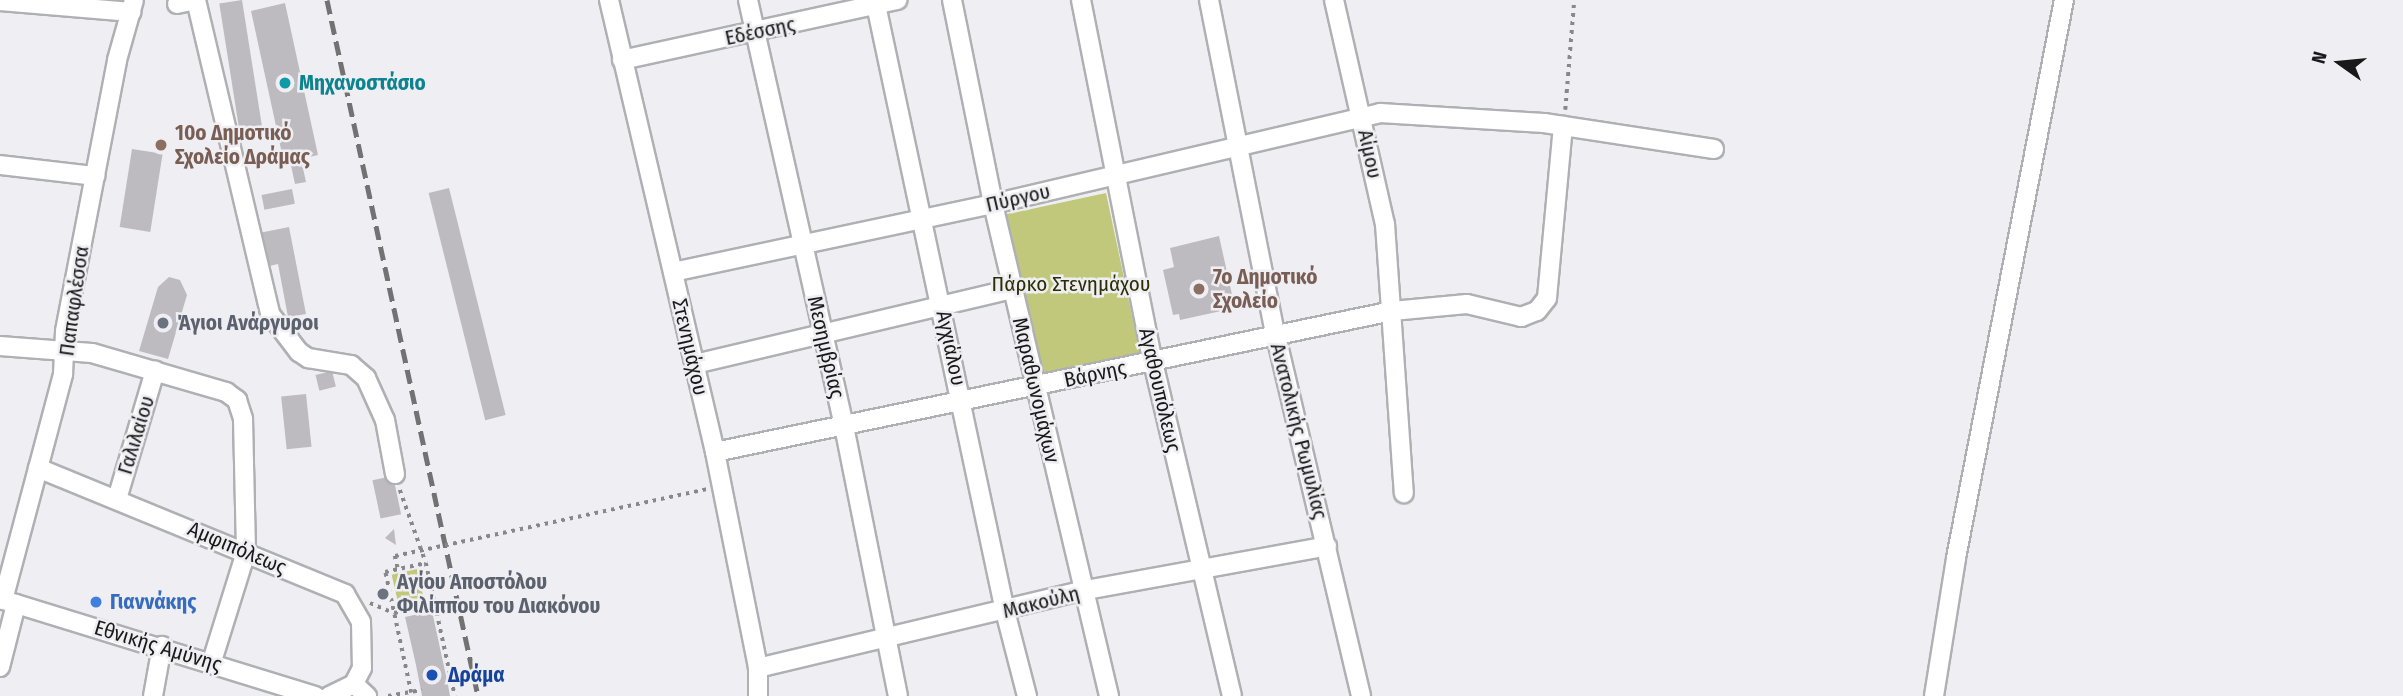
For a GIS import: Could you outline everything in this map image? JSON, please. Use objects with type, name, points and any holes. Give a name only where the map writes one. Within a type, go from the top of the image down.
[{"type":"street","points":[[177,4],[197,0],[270,314],[299,352],[308,358],[351,365],[366,378],[385,419],[395,474]]},
{"type":"street","name":"Στενημάχου","points":[[609,0],[715,452],[758,668],[758,696]]},
{"type":"street","name":"Μεσημβρίας","points":[[748,0],[844,426],[898,696]]},
{"type":"street","name":"Εδέσσης","points":[[622,60],[898,0]]},
{"type":"street","name":"Μαραθωνομάχων","points":[[952,0],[993,204],[1034,386],[1086,590],[1109,696]]},
{"type":"street","name":"Αγαθουπόλεως","points":[[1081,0],[1153,362],[1232,696]]},
{"type":"street","name":"Ανατολικής Ρωμυλίας","points":[[1209,0],[1275,332],[1361,696]]},
{"type":"street","name":"Αίμου","points":[[1334,0],[1385,224],[1404,493]]},
{"type":"street","points":[[1934,696],[1959,545],[2064,0]]},
{"type":"street","points":[[0,1],[133,6]]},
{"type":"street","name":"Αγχιάλου","points":[[875,3],[943,306],[1005,611],[1027,696]]},
{"type":"street","name":"Παπαφλέσσα","points":[[0,667],[6,601],[65,352],[117,60],[133,6]]},
{"type":"street","name":"Πύργου","points":[[673,272],[993,204],[1380,113],[1563,126],[1714,149]]},
{"type":"street","name":"Βάρνης","points":[[715,452],[1153,362],[1275,332],[1392,311],[1467,304],[1521,317],[1537,311],[1547,298],[1563,126]]},
{"type":"street","points":[[0,165],[95,176]]},
{"type":"street","points":[[695,364],[1013,289]]},
{"type":"street","points":[[0,346],[92,353],[226,392],[240,405],[246,552],[212,661]]},
{"type":"street","name":"Γαλιλαίου","points":[[117,499],[155,371]]},
{"type":"street","name":"Αμφιπόλεως","points":[[38,468],[345,594]]},
{"type":"street","name":"Μακούλη","points":[[758,668],[1086,590],[1327,546]]},
{"type":"street","points":[[330,696],[360,690],[365,649],[356,607],[345,594]]},
{"type":"street","name":"Εθνικής Αμύνης","points":[[6,601],[212,661],[315,696]]},
{"type":"street","points":[[153,696],[162,646]]},
{"type":"path","points":[[1563,126],[1574,0]]},
{"type":"path","points":[[395,474],[426,563],[455,696]]},
{"type":"path","points":[[398,569],[395,556],[707,489]]},
{"type":"path","points":[[411,693],[386,572],[426,563]]},
{"type":"path","points":[[345,594],[394,613],[435,604]]},
{"type":"path","points":[[388,696],[421,690]]},
{"type":"green space","name":"Πάρκο Στενημάχου","points":[[1106,193],[1140,353],[1038,375],[1004,215]]},
{"type":"green space","points":[[417,569],[424,600],[399,606],[392,575]]},
{"type":"building","points":[[242,0],[262,126],[239,130],[219,4]]},
{"type":"building","name":"Μηχανοστάσιο","points":[[285,3],[318,155],[301,159],[306,182],[295,184],[290,161],[284,163],[251,11]]},
{"type":"building","points":[[132,149],[163,154],[150,232],[120,227]]},
{"type":"building","points":[[449,188],[506,415],[485,420],[429,193]]},
{"type":"building","points":[[292,189],[295,204],[264,210],[262,195]]},
{"type":"building","points":[[289,227],[306,314],[288,317],[278,264],[265,267],[259,233]]},
{"type":"building","name":"7ο Δημοτικό Σχολείο","points":[[1219,236],[1235,308],[1180,320],[1179,314],[1173,315],[1163,270],[1174,267],[1170,248]]},
{"type":"building","name":"Άγιοι Ανάργυροι","points":[[169,277],[180,280],[187,295],[168,359],[139,351],[158,287]]},
{"type":"building","points":[[332,371],[336,387],[319,391],[316,375]]},
{"type":"building","points":[[306,394],[312,447],[287,449],[281,397]]},
{"type":"building","points":[[393,476],[401,514],[381,519],[372,480]]},
{"type":"building","points":[[394,529],[396,545],[385,538]]},
{"type":"building","name":"Αγίου Αποστόλου Φιλίππου του Διακόνου","points":[[386,586],[389,600],[380,602],[377,588]]},
{"type":"building","points":[[432,611],[450,696],[422,696],[405,617]]},
{"type":"railway","points":[[327,0],[478,696]]},
{"type":"place","name":"Μηχανοστάσιο","points":[[285,83]]},
{"type":"place","name":"10ο Δημοτικό Σχολείο Δράμας","points":[[161,145]]},
{"type":"place","name":"7ο Δημοτικό Σχολείο","points":[[1199,289]]},
{"type":"place","name":"Άγιοι Ανάργυροι","points":[[163,323]]},
{"type":"place","name":"Αγίου Αποστόλου Φιλίππου του Διακόνου","points":[[383,594]]},
{"type":"place","name":"Γιαννάκης","points":[[96,602]]},
{"type":"place","name":"Δράμα","points":[[432,675]]}]
